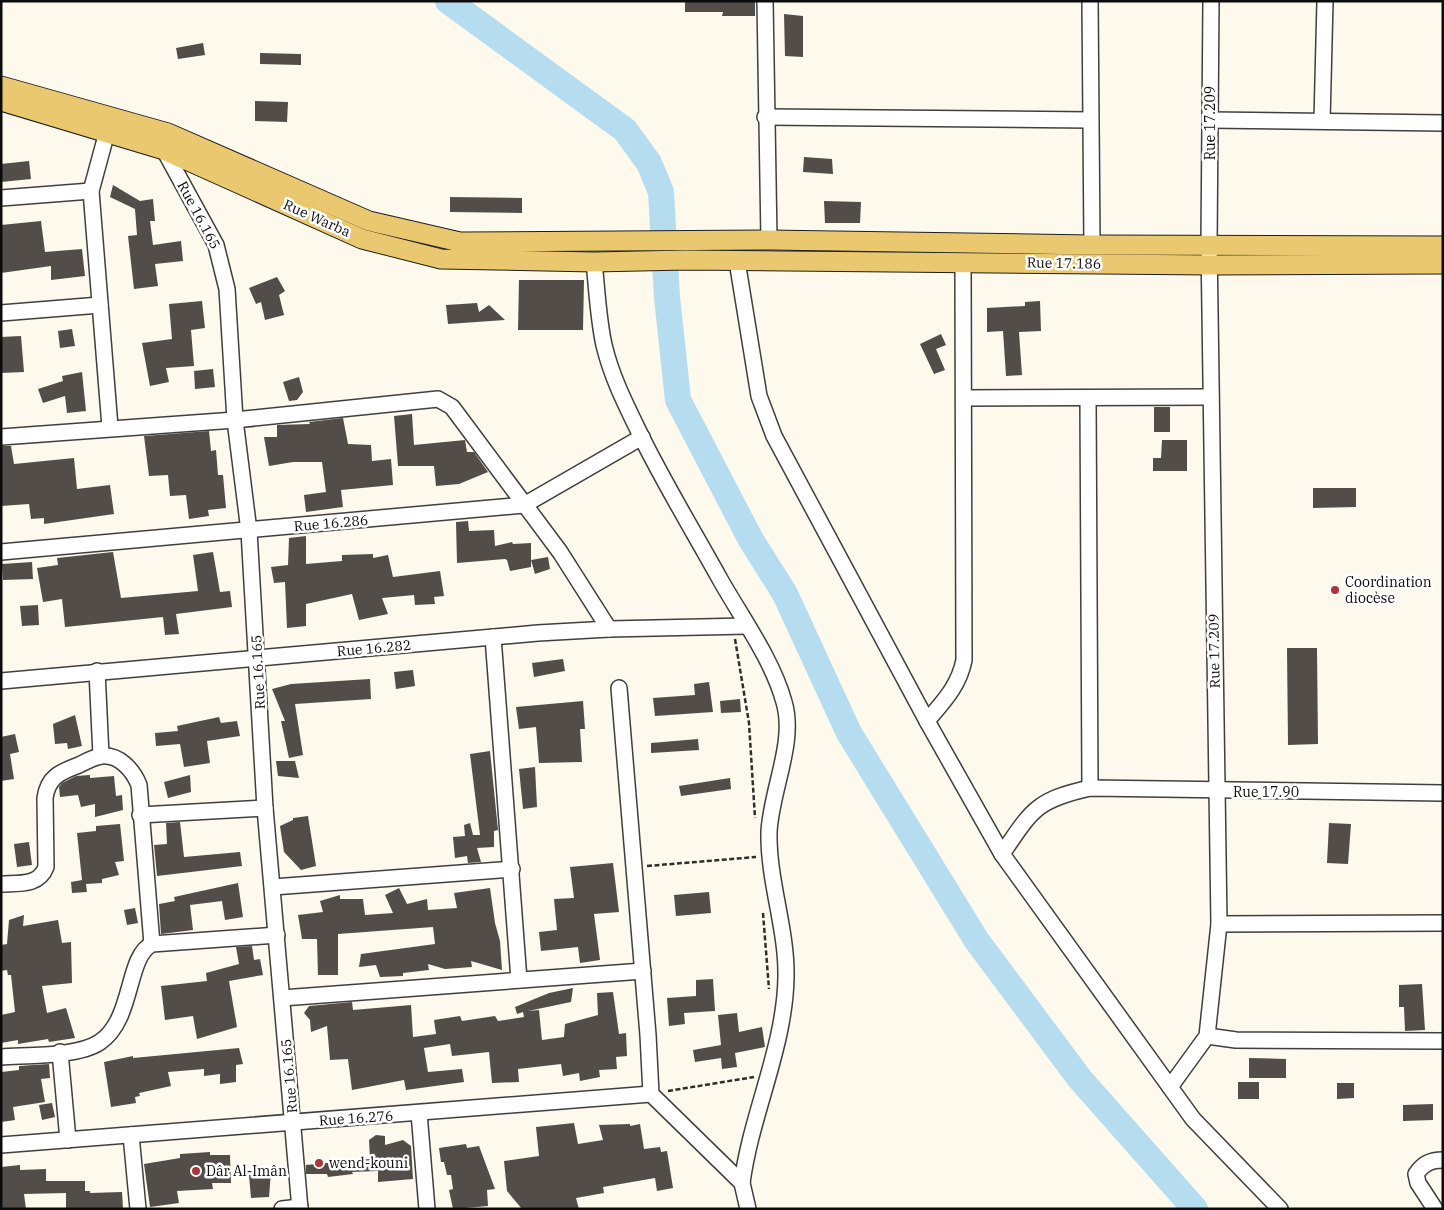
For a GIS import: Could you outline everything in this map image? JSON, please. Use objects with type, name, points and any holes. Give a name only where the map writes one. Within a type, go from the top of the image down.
[{"type":"main road","points":[[1,86],[168,133],[369,221],[418,234],[460,242],[769,240],[1092,245],[1443,246]]},
{"type":"main road","name":"Rue Warba","points":[[1,101],[164,150],[362,238],[403,250],[442,259],[594,262],[686,260]]},
{"type":"main road","name":"Rue 17.186","points":[[686,260],[1210,265],[1443,264]]},
{"type":"street","points":[[765,1],[769,240]]},
{"type":"street","points":[[1090,1],[1092,245]]},
{"type":"street","name":"Rue 17.209","points":[[1207,1036],[1219,924],[1209,244],[1211,1]]},
{"type":"street","points":[[1322,121],[1325,1]]},
{"type":"street","points":[[766,117],[1090,120]]},
{"type":"street","points":[[1210,120],[1443,122]]},
{"type":"street","points":[[107,132],[91,191],[110,427]]},
{"type":"street","name":"Rue 16.165","points":[[164,150],[216,245],[228,289],[235,420],[249,531],[265,808],[300,1208]]},
{"type":"street","points":[[1,198],[91,191]]},
{"type":"street","points":[[737,261],[759,396],[774,436],[927,721],[1002,854],[1193,1119],[1280,1209]]},
{"type":"street","points":[[594,262],[604,344],[620,395],[740,626],[779,686],[785,704],[788,727],[773,804],[770,858],[786,977],[782,1016],[748,1148],[742,1183],[748,1209]]},
{"type":"street","points":[[927,721],[952,692],[964,660],[963,262]]},
{"type":"street","points":[[1,313],[100,305]]},
{"type":"street","points":[[964,398],[1211,397]]},
{"type":"street","points":[[1088,398],[1090,788]]},
{"type":"street","points":[[1,437],[110,427],[235,420],[438,399],[452,407],[585,587],[609,629]]},
{"type":"street","name":"Rue 16.286","points":[[1,552],[524,505],[642,437]]},
{"type":"street","name":"Rue 16.282","points":[[1,681],[493,637],[609,629],[740,626]]},
{"type":"street","points":[[493,637],[519,980]]},
{"type":"street","points":[[97,671],[101,756]]},
{"type":"street","points":[[619,688],[643,972],[650,1094],[742,1183]]},
{"type":"street","points":[[1,884],[30,882],[38,880],[43,875],[46,867],[46,787],[53,777],[60,772],[101,756],[122,761],[131,769],[139,785],[152,944]]},
{"type":"street","name":"Rue 17.90","points":[[1002,854],[1025,819],[1041,804],[1062,794],[1090,788],[1443,793]]},
{"type":"street","points":[[140,815],[265,808]]},
{"type":"street","points":[[272,887],[512,869]]},
{"type":"street","points":[[1219,924],[1443,923]]},
{"type":"street","points":[[1,1057],[81,1049],[99,1043],[113,1030],[126,1006],[139,956],[144,948],[152,944],[276,935]]},
{"type":"street","points":[[282,998],[643,972]]},
{"type":"street","points":[[1170,1087],[1207,1036],[1236,1040],[1443,1041]]},
{"type":"street","points":[[60,1052],[68,1140]]},
{"type":"street","name":"Rue 16.276","points":[[1,1145],[650,1094]]},
{"type":"street","points":[[420,1113],[427,1209]]},
{"type":"street","points":[[131,1135],[138,1209]]},
{"type":"street","points":[[1435,1209],[1418,1183],[1416,1174],[1422,1166],[1433,1160],[1443,1160]]},
{"type":"street","points":[[282,1209],[300,1208]]},
{"type":"path","points":[[740,626],[752,777]]},
{"type":"path","points":[[634,867],[758,856]]},
{"type":"path","points":[[650,1094],[718,1084],[767,1074]]},
{"type":"building","points":[[685,1],[755,1],[755,16],[722,16],[723,12],[685,12]]},
{"type":"building","points":[[784,14],[803,16],[803,57],[785,56]]},
{"type":"building","points":[[203,43],[205,55],[178,59],[176,48]]},
{"type":"building","points":[[260,53],[301,54],[301,65],[260,64]]},
{"type":"building","points":[[255,101],[288,102],[287,122],[255,121]]},
{"type":"building","points":[[804,157],[832,159],[833,174],[803,172]]},
{"type":"building","points":[[29,161],[31,179],[1,182],[1,164]]},
{"type":"building","points":[[113,185],[140,201],[153,199],[155,221],[150,221],[153,245],[181,241],[183,261],[155,264],[158,286],[134,289],[128,236],[137,235],[135,209],[110,197]]},
{"type":"building","points":[[450,197],[522,198],[522,213],[450,212]]},
{"type":"building","points":[[824,201],[861,202],[860,223],[825,223]]},
{"type":"building","points":[[41,221],[45,252],[82,249],[85,276],[51,280],[51,266],[1,273],[1,225]]},
{"type":"building","points":[[277,277],[285,291],[279,295],[284,315],[265,320],[261,302],[256,304],[249,288]]},
{"type":"building","points":[[519,280],[584,280],[583,330],[518,330]]},
{"type":"building","points":[[202,301],[205,328],[191,330],[194,366],[166,368],[169,382],[150,386],[142,343],[172,339],[169,304]]},
{"type":"building","points":[[1040,301],[1041,331],[1019,332],[1022,375],[1006,376],[1003,331],[987,332],[987,308],[1025,306],[1025,302]]},
{"type":"building","points":[[477,303],[479,312],[489,305],[505,320],[448,324],[446,305]]},
{"type":"building","points":[[72,329],[75,346],[60,348],[58,331]]},
{"type":"building","points":[[941,334],[946,345],[936,349],[945,370],[934,374],[920,344]]},
{"type":"building","points":[[21,336],[24,372],[1,373],[1,337]]},
{"type":"building","points":[[213,369],[215,387],[195,389],[194,371]]},
{"type":"building","points":[[82,372],[86,411],[67,413],[65,396],[43,403],[38,389],[63,381],[62,376]]},
{"type":"building","points":[[299,377],[303,392],[297,400],[289,401],[283,382]]},
{"type":"building","points":[[1154,407],[1170,407],[1170,432],[1154,432]]},
{"type":"building","points":[[412,414],[414,445],[465,440],[467,452],[474,452],[488,472],[459,484],[436,486],[434,466],[398,466],[394,416]]},
{"type":"building","points":[[343,418],[348,444],[371,445],[372,461],[391,459],[393,485],[341,490],[343,507],[306,512],[304,495],[326,492],[322,462],[293,462],[269,466],[264,437],[277,437],[277,425],[310,424],[309,422]]},
{"type":"building","points":[[209,431],[211,451],[216,450],[218,475],[223,475],[226,508],[208,510],[209,516],[189,519],[186,495],[170,496],[168,475],[149,476],[144,436]]},
{"type":"building","points":[[1162,440],[1187,440],[1187,471],[1153,471],[1153,458],[1161,458]]},
{"type":"building","points":[[1,446],[11,446],[14,464],[74,458],[77,489],[110,485],[114,514],[44,524],[44,518],[31,519],[29,504],[1,506]]},
{"type":"building","points":[[1313,488],[1356,488],[1356,507],[1313,508]]},
{"type":"building","points":[[468,521],[469,531],[494,530],[495,546],[512,542],[513,544],[531,543],[531,567],[510,571],[505,559],[457,563],[456,522]]},
{"type":"building","points":[[306,536],[306,564],[342,561],[342,555],[373,554],[373,558],[388,555],[393,577],[440,571],[444,596],[434,597],[435,604],[415,605],[414,595],[382,598],[388,614],[359,620],[352,594],[306,604],[306,626],[287,628],[285,582],[274,583],[271,567],[288,565],[289,538]]},
{"type":"building","points":[[113,552],[121,598],[198,591],[193,555],[213,552],[220,592],[230,591],[232,607],[176,614],[179,634],[165,635],[163,617],[65,627],[62,599],[43,602],[37,568],[58,565],[57,558]]},
{"type":"building","points":[[548,557],[550,569],[535,574],[531,560]]},
{"type":"building","points":[[32,562],[33,579],[3,580],[2,564]]},
{"type":"building","points":[[38,605],[39,625],[22,626],[20,606]]},
{"type":"building","points":[[1287,648],[1317,648],[1318,744],[1288,745]]},
{"type":"building","points":[[563,659],[565,671],[534,677],[532,663]]},
{"type":"building","points":[[413,670],[415,686],[396,689],[394,672]]},
{"type":"building","points":[[370,679],[371,699],[295,704],[303,755],[289,758],[281,721],[285,721],[272,689],[291,684]]},
{"type":"building","points":[[709,682],[713,712],[655,716],[653,698],[695,695],[694,684]]},
{"type":"building","points":[[740,699],[741,712],[721,713],[720,701]]},
{"type":"building","points":[[583,701],[585,729],[580,729],[582,762],[539,763],[536,727],[519,729],[516,707]]},
{"type":"building","points":[[75,715],[82,746],[68,749],[67,743],[55,744],[53,724]]},
{"type":"building","points":[[219,717],[221,723],[237,721],[240,736],[207,741],[210,763],[184,767],[180,744],[156,746],[155,733],[178,731],[177,726]]},
{"type":"building","points":[[15,734],[19,752],[10,754],[14,779],[1,781],[1,737]]},
{"type":"building","points":[[698,739],[699,750],[651,753],[651,743]]},
{"type":"building","points":[[490,751],[498,830],[494,831],[494,847],[477,848],[481,862],[468,863],[467,856],[455,858],[453,837],[465,836],[464,825],[470,823],[473,835],[480,835],[470,754]]},
{"type":"building","points":[[276,761],[295,761],[299,778],[278,776]]},
{"type":"building","points":[[535,767],[537,807],[523,809],[519,769]]},
{"type":"building","points":[[90,775],[90,778],[114,776],[116,796],[122,795],[123,810],[95,817],[95,804],[81,807],[78,795],[60,797],[59,787],[62,783],[76,776]]},
{"type":"building","points":[[190,775],[191,792],[168,798],[164,782]]},
{"type":"building","points":[[730,778],[731,789],[681,796],[679,786]]},
{"type":"building","points":[[308,816],[316,866],[301,870],[284,852],[280,826],[293,820],[293,818]]},
{"type":"building","points":[[180,822],[184,857],[240,852],[242,866],[157,876],[154,845],[167,844],[166,823]]},
{"type":"building","points":[[1329,823],[1351,824],[1348,864],[1327,863]]},
{"type":"building","points":[[120,824],[124,861],[115,862],[119,875],[102,879],[102,883],[86,884],[87,892],[72,893],[71,882],[82,880],[77,833],[96,831],[96,826]]},
{"type":"building","points":[[29,842],[32,865],[17,867],[14,844]]},
{"type":"building","points":[[613,863],[619,912],[594,914],[600,960],[580,963],[578,947],[541,951],[539,932],[557,930],[554,899],[574,898],[570,867]]},
{"type":"building","points":[[238,883],[243,917],[225,920],[222,901],[190,905],[193,930],[161,934],[159,904],[175,901],[174,897]]},
{"type":"building","points":[[399,888],[407,904],[427,899],[428,910],[457,908],[454,893],[490,888],[495,923],[500,941],[502,970],[471,961],[472,967],[445,969],[428,964],[429,970],[403,973],[403,976],[380,977],[376,965],[359,967],[361,954],[435,944],[433,927],[338,934],[338,975],[318,975],[317,939],[302,939],[298,915],[323,912],[320,901],[340,895],[340,899],[363,899],[365,915],[393,913],[385,895]]},
{"type":"building","points":[[709,892],[711,913],[676,916],[674,895]]},
{"type":"building","points":[[135,908],[138,923],[127,925],[124,910]]},
{"type":"building","points":[[24,915],[23,926],[58,920],[62,943],[71,942],[72,983],[42,986],[47,1013],[66,1008],[75,1038],[49,1042],[48,1039],[18,1044],[18,1040],[1,1043],[1,1015],[15,1012],[11,975],[8,975],[7,970],[1,971],[1,945],[7,944],[9,920]]},
{"type":"building","points":[[252,946],[254,960],[260,959],[263,975],[229,981],[237,1027],[197,1039],[193,1016],[165,1020],[161,986],[207,981],[206,973],[239,964],[236,947]]},
{"type":"building","points":[[713,979],[715,1011],[684,1013],[685,1024],[669,1026],[667,998],[696,996],[696,980]]},
{"type":"building","points":[[1422,984],[1425,1030],[1405,1031],[1404,1007],[1399,1007],[1399,985]]},
{"type":"building","points":[[573,988],[571,1002],[528,1011],[539,1010],[542,1040],[564,1037],[565,1024],[598,1015],[597,993],[613,992],[619,1034],[626,1033],[627,1056],[616,1057],[617,1069],[599,1070],[600,1077],[580,1081],[579,1073],[563,1076],[561,1064],[518,1069],[519,1082],[492,1083],[489,1052],[452,1056],[450,1044],[424,1048],[428,1072],[462,1069],[464,1082],[406,1090],[404,1080],[352,1090],[348,1059],[330,1060],[327,1026],[311,1032],[310,1020],[304,1013],[309,1006],[352,1002],[353,1010],[411,1005],[413,1037],[436,1034],[434,1020],[460,1016],[462,1021],[495,1016],[498,1021],[524,1017],[523,1012],[517,1014],[515,1007],[549,993]]},
{"type":"building","points":[[737,1013],[739,1032],[762,1027],[765,1047],[735,1053],[737,1067],[722,1069],[721,1058],[695,1062],[693,1050],[721,1045],[718,1015]]},
{"type":"building","points":[[239,1048],[243,1064],[236,1065],[236,1082],[220,1084],[220,1074],[204,1076],[204,1069],[168,1072],[171,1086],[139,1093],[140,1096],[135,1097],[136,1103],[111,1107],[104,1062],[133,1056],[133,1058]]},
{"type":"building","points":[[1249,1058],[1286,1059],[1286,1078],[1249,1078]]},
{"type":"building","points":[[49,1064],[50,1078],[41,1079],[45,1102],[13,1107],[15,1120],[1,1122],[1,1072],[19,1070],[19,1066]]},
{"type":"building","points":[[1238,1082],[1259,1082],[1259,1099],[1238,1099]]},
{"type":"building","points":[[1337,1083],[1354,1083],[1354,1098],[1337,1099]]},
{"type":"building","points":[[52,1103],[55,1117],[42,1120],[39,1105]]},
{"type":"building","points":[[1433,1104],[1433,1120],[1403,1121],[1403,1105]]},
{"type":"building","points":[[574,1123],[578,1144],[603,1140],[599,1125],[630,1124],[630,1126],[640,1124],[644,1149],[660,1147],[661,1152],[667,1151],[673,1188],[657,1191],[655,1178],[603,1187],[604,1193],[576,1198],[579,1209],[522,1209],[507,1191],[504,1161],[539,1156],[536,1127]]},
{"type":"building","points":[[376,1135],[385,1136],[385,1145],[403,1140],[411,1146],[413,1179],[378,1182],[378,1171],[352,1172],[353,1174],[328,1177],[327,1174],[306,1174],[306,1165],[370,1159],[369,1140]]},
{"type":"building","points":[[466,1144],[467,1148],[479,1146],[495,1189],[487,1190],[488,1206],[453,1209],[449,1190],[453,1189],[451,1175],[447,1175],[444,1162],[441,1162],[439,1148]]},
{"type":"building","points":[[210,1152],[210,1155],[230,1155],[231,1183],[212,1183],[213,1189],[177,1191],[179,1203],[150,1207],[144,1164],[180,1158],[180,1154]]},
{"type":"building","points":[[20,1165],[20,1170],[46,1169],[46,1181],[85,1181],[85,1191],[90,1191],[90,1193],[122,1192],[123,1209],[66,1209],[66,1193],[24,1194],[26,1209],[1,1209],[1,1167]]},
{"type":"building","points":[[271,1172],[269,1197],[251,1198],[249,1175]]},
{"type":"waterway","points":[[448,1],[625,130],[649,163],[661,192],[667,297],[678,400],[751,540],[785,594],[849,733],[977,941],[1080,1079],[1195,1209]]},
{"type":"place","name":"Coordination diocèse","points":[[1335,590]]},
{"type":"place","name":"wend-kouni","points":[[319,1163]]},
{"type":"place","name":"Dâr Al-Imân","points":[[196,1171]]}]
